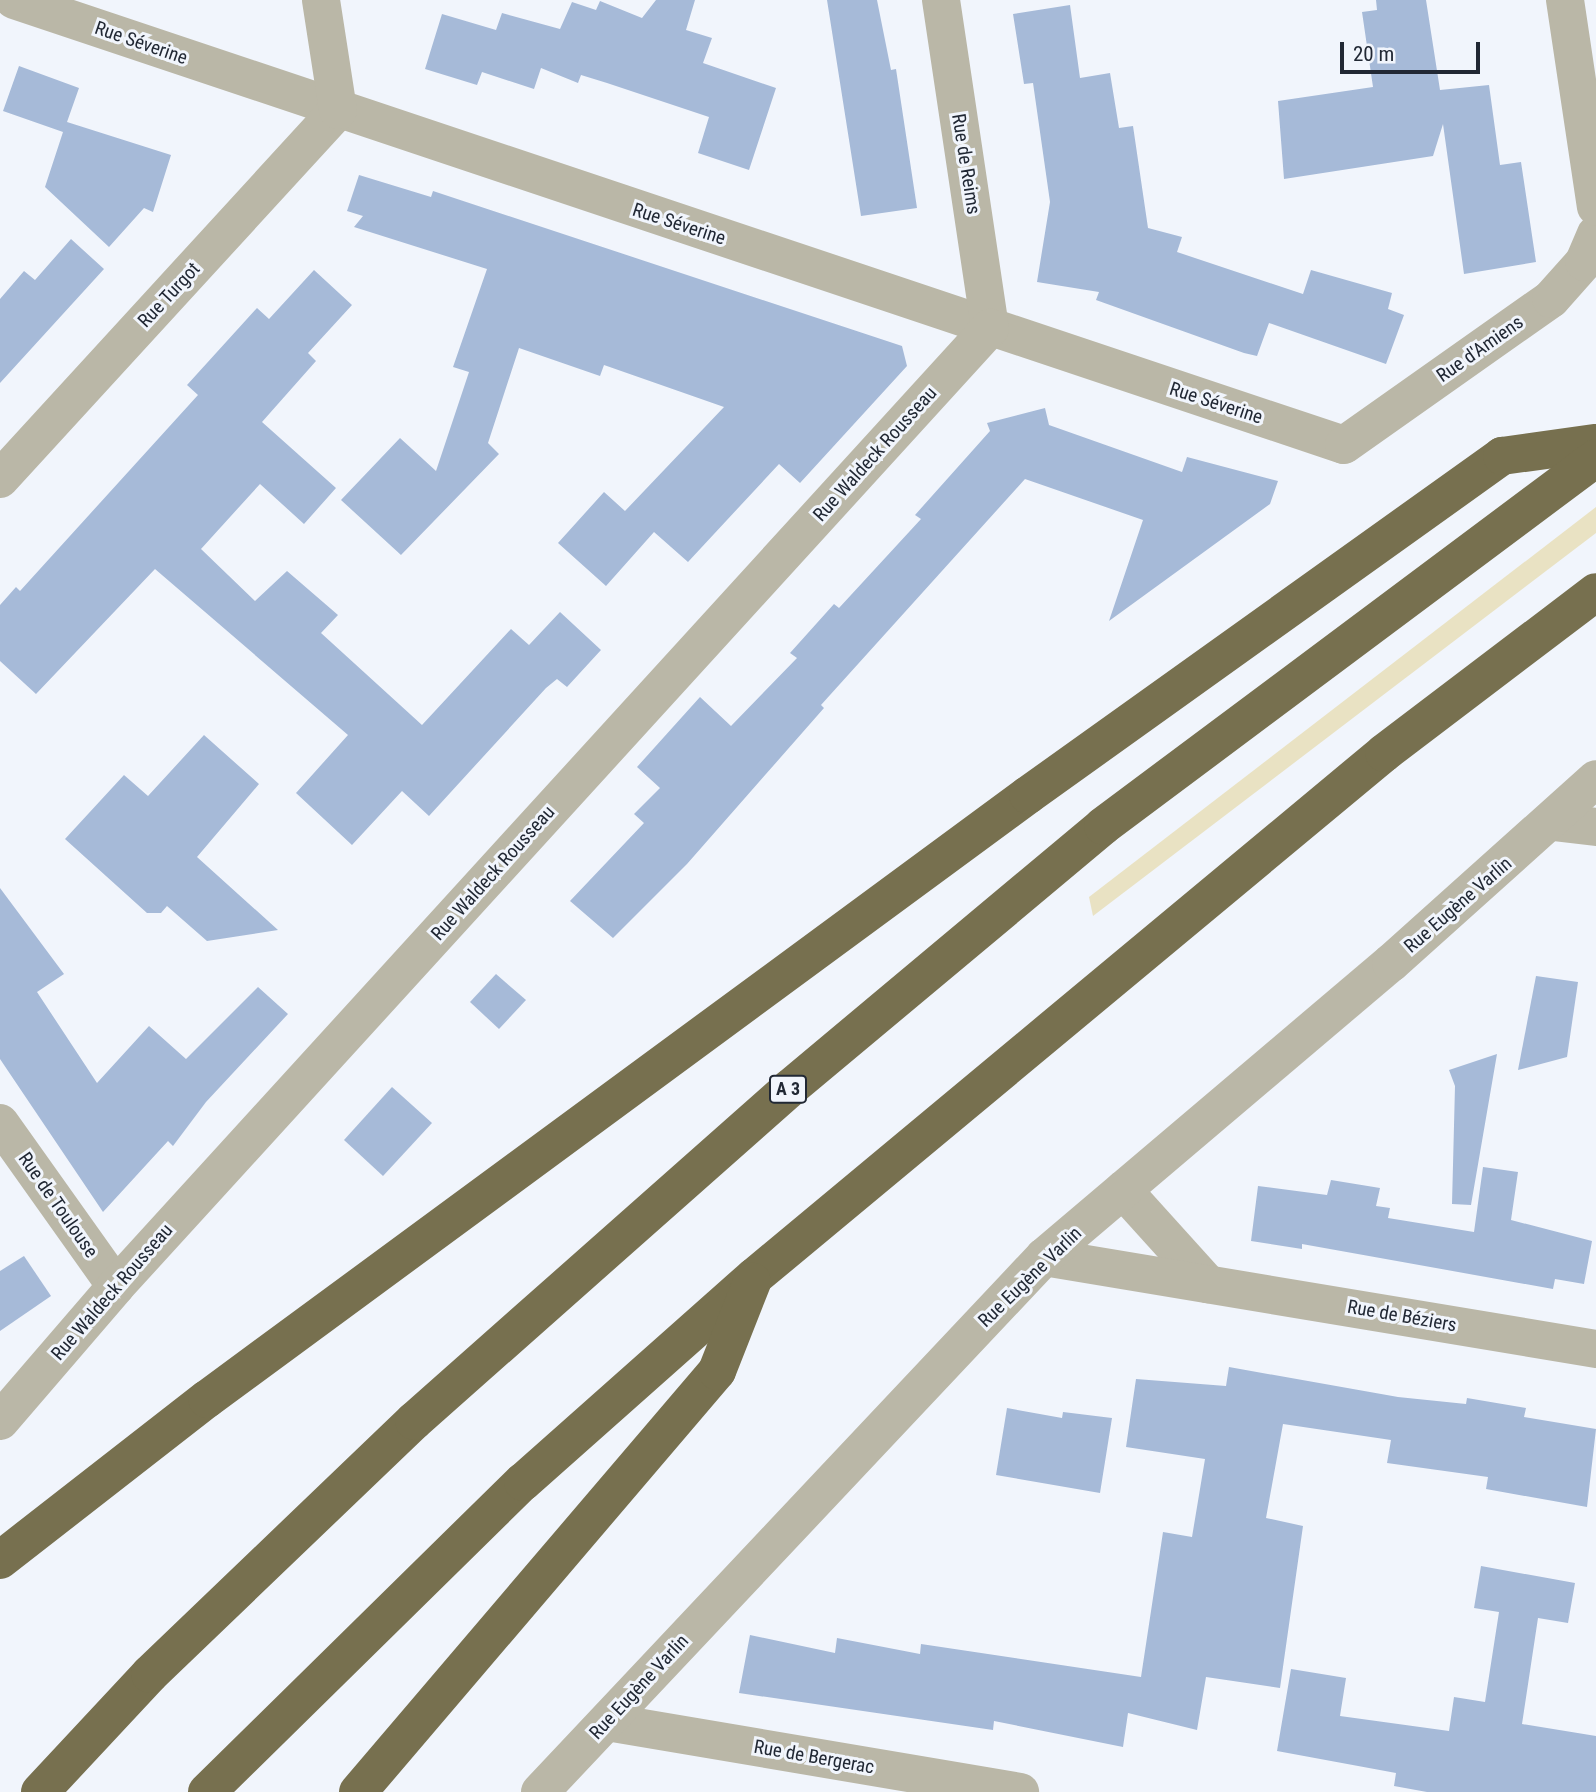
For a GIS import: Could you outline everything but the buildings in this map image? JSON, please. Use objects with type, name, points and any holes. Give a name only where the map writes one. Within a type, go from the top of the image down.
[{"type":"highway","points":[[0,1560],[207,1399],[1005,811],[1502,456],[1596,443]]},
{"type":"highway","name":"A 3","points":[[40,1792],[150,1674],[414,1421],[790,1088],[1103,827],[1596,458]]},
{"type":"highway","points":[[207,1792],[523,1482],[754,1277],[1373,761],[1596,592]]},
{"type":"highway","points":[[358,1792],[718,1371],[754,1277]]},
{"type":"street","name":"Rue Séverine","points":[[14,0],[1344,445]]},
{"type":"street","points":[[321,0],[338,110]]},
{"type":"street","name":"Rue de Reims","points":[[942,0],[990,328]]},
{"type":"street","points":[[1565,0],[1596,207]]},
{"type":"street","name":"Rue Turgot","points":[[0,479],[338,110]]},
{"type":"street","name":"Rue d'Amiens","points":[[1344,445],[1551,299],[1584,262],[1596,234]]},
{"type":"street","name":"Rue Waldeck Rousseau","points":[[0,1421],[116,1286],[990,328]]},
{"type":"street","name":"Rue Eugène Varlin","points":[[540,1792],[1044,1257],[1553,822],[1596,779]]},
{"type":"street","points":[[1553,822],[1596,827]]},
{"type":"street","name":"Rue de Toulouse","points":[[0,1124],[116,1286]]},
{"type":"street","points":[[1123,1190],[1208,1284]]},
{"type":"street","name":"Rue de Béziers","points":[[1044,1257],[1596,1349]]},
{"type":"street","name":"Rue de Bergerac","points":[[607,1721],[1020,1792]]},
{"type":"shaded area","points":[[1596,507],[1596,533],[1093,916],[1089,897]]}]
